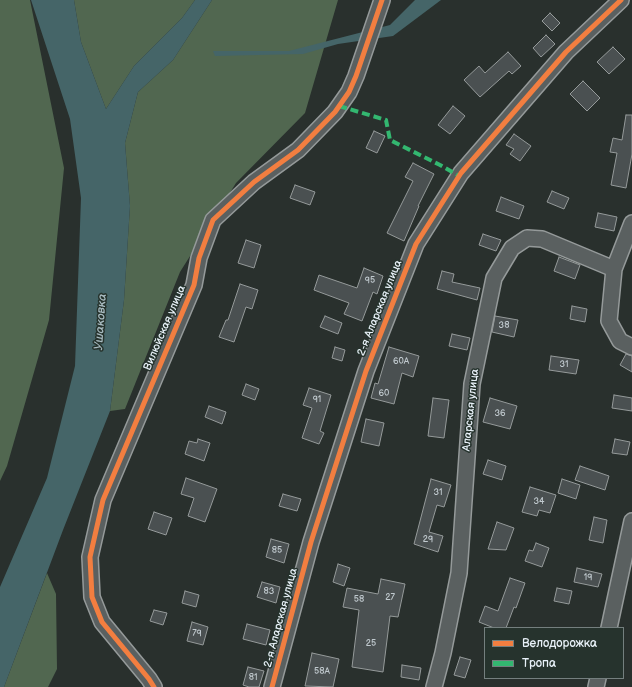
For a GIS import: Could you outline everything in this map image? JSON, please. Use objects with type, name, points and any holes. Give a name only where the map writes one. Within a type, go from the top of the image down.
[{"type":"street","name":"Вилюйская улица","points":[[154,687],[102,622],[92,598],[90,557],[103,500],[194,285],[199,258],[213,220],[254,182],[298,150],[335,112],[349,92],[356,76],[382,0]]},
{"type":"street","name":"2-я Аларская улица","points":[[272,687],[311,542],[366,371],[416,244],[460,173],[566,52],[621,0]]},
{"type":"street","points":[[632,223],[614,269],[609,321],[620,341],[632,347]]},
{"type":"street","name":"Аларская улица","points":[[434,687],[443,653],[459,573],[472,384],[494,278],[512,248],[527,238],[542,239],[614,269]]},
{"type":"street","points":[[609,627],[632,521]]},
{"type":"green space","points":[[0,0],[30,0],[64,168],[49,320],[7,466],[0,481]]},
{"type":"green space","points":[[74,0],[195,0],[182,18],[134,66],[106,109],[81,42]]},
{"type":"green space","points":[[212,0],[338,0],[305,113],[236,183],[180,272],[125,409],[110,411],[124,300],[130,206],[125,143],[138,92],[173,60]]},
{"type":"green space","points":[[47,573],[56,594],[57,669],[48,687],[4,687]]},
{"type":"water","name":"Ушаковка","points":[[31,0],[74,0],[81,42],[106,109],[134,66],[182,18],[195,0],[212,0],[173,60],[138,92],[125,143],[130,206],[124,300],[110,411],[63,530],[4,687],[0,687],[0,587],[47,478],[75,366],[81,198],[70,119]]},
{"type":"water","points":[[415,0],[441,0],[393,36],[338,44],[303,54],[215,56],[213,51],[289,51],[390,25]]},
{"type":"building","points":[[550,13],[560,23],[552,31],[542,21]]},
{"type":"building","points":[[546,35],[555,44],[541,57],[533,48]]},
{"type":"building","points":[[613,47],[625,59],[609,74],[597,62]]},
{"type":"building","points":[[508,52],[521,66],[512,74],[509,71],[480,97],[464,80],[479,66],[485,73]]},
{"type":"building","points":[[583,81],[600,98],[587,111],[570,94]]},
{"type":"building","points":[[453,106],[465,116],[450,134],[438,125]]},
{"type":"building","points":[[626,115],[632,115],[632,154],[626,188],[611,185],[617,153],[610,152],[613,138],[622,140]]},
{"type":"building","points":[[374,131],[385,136],[377,153],[366,148]]},
{"type":"building","points":[[514,134],[531,146],[520,161],[510,154],[514,149],[506,145]]},
{"type":"building","points":[[413,163],[434,174],[418,206],[404,241],[387,233],[413,181],[405,177]]},
{"type":"building","points":[[295,185],[315,192],[310,205],[290,198]]},
{"type":"building","points":[[552,191],[569,198],[564,209],[547,202]]},
{"type":"building","points":[[501,197],[524,206],[519,219],[496,211]]},
{"type":"building","points":[[598,213],[617,217],[614,231],[595,227]]},
{"type":"building","points":[[483,234],[501,240],[496,251],[479,245]]},
{"type":"building","points":[[246,240],[261,245],[254,268],[238,263]]},
{"type":"building","points":[[559,257],[580,265],[575,279],[554,271]]},
{"type":"building","points":[[364,268],[383,276],[377,294],[373,292],[362,321],[344,314],[349,303],[314,290],[319,275],[357,288]]},
{"type":"building","points":[[442,271],[454,274],[452,282],[480,288],[477,300],[437,289]]},
{"type":"building","points":[[240,284],[258,290],[252,309],[246,307],[234,342],[219,337],[226,320],[228,320]]},
{"type":"building","points":[[572,306],[587,309],[585,322],[570,319]]},
{"type":"building","points":[[325,316],[342,323],[338,334],[320,327]]},
{"type":"building","points":[[495,316],[518,320],[514,337],[492,332]]},
{"type":"building","points":[[452,334],[470,338],[467,350],[449,346]]},
{"type":"building","points":[[335,347],[345,350],[342,361],[332,358]]},
{"type":"building","points":[[389,347],[419,356],[413,377],[402,373],[394,404],[371,398],[375,383],[378,384]]},
{"type":"building","points":[[626,354],[632,356],[632,372],[620,365]]},
{"type":"building","points":[[551,356],[579,360],[576,374],[549,370]]},
{"type":"building","points":[[246,384],[259,389],[255,400],[242,395]]},
{"type":"building","points":[[309,388],[331,395],[320,431],[324,433],[319,444],[302,438],[312,408],[303,405]]},
{"type":"building","points":[[614,395],[632,398],[632,411],[612,408]]},
{"type":"building","points":[[433,398],[449,400],[444,438],[428,436]]},
{"type":"building","points":[[490,398],[517,406],[510,429],[483,422]]},
{"type":"building","points":[[209,406],[226,412],[222,424],[205,417]]},
{"type":"building","points":[[366,419],[384,423],[379,446],[361,442]]},
{"type":"building","points":[[198,439],[210,443],[204,461],[185,454],[189,441],[197,443]]},
{"type":"building","points":[[615,439],[630,442],[627,455],[612,453]]},
{"type":"building","points":[[488,460],[506,466],[502,480],[483,474]]},
{"type":"building","points":[[580,466],[609,476],[605,490],[575,480]]},
{"type":"building","points":[[186,478],[217,489],[205,522],[188,516],[194,498],[181,494]]},
{"type":"building","points":[[431,479],[451,485],[444,507],[437,505],[429,532],[443,536],[438,552],[414,544]]},
{"type":"building","points":[[562,479],[580,485],[576,499],[558,493]]},
{"type":"building","points":[[530,487],[556,495],[550,513],[539,510],[537,516],[522,512]]},
{"type":"building","points":[[283,494],[301,499],[297,511],[279,506]]},
{"type":"building","points":[[154,512],[172,518],[166,535],[148,529]]},
{"type":"building","points":[[594,517],[607,520],[603,543],[589,540]]},
{"type":"building","points":[[497,522],[514,528],[506,550],[488,549]]},
{"type":"building","points":[[271,539],[289,544],[284,563],[266,557]]},
{"type":"building","points":[[536,543],[549,548],[542,567],[525,561],[529,550],[533,551]]},
{"type":"building","points":[[338,564],[350,568],[344,586],[333,582]]},
{"type":"building","points":[[577,568],[602,574],[598,587],[574,582]]},
{"type":"building","points":[[510,578],[525,583],[516,608],[514,607],[506,627],[492,627],[479,622],[485,606],[498,611]]},
{"type":"building","points":[[381,579],[405,584],[398,617],[390,616],[383,672],[352,667],[359,610],[343,607],[347,588],[378,594]]},
{"type":"building","points":[[262,582],[280,587],[276,603],[257,597]]},
{"type":"building","points":[[557,588],[572,591],[569,604],[554,601]]},
{"type":"building","points":[[185,591],[199,595],[196,607],[182,603]]},
{"type":"building","points":[[154,610],[167,613],[163,625],[150,621]]},
{"type":"building","points":[[192,622],[208,627],[203,645],[187,641]]},
{"type":"building","points":[[247,624],[270,630],[266,645],[243,639]]},
{"type":"building","points":[[312,653],[339,659],[333,687],[305,686]]},
{"type":"building","points":[[460,657],[471,660],[465,678],[454,675]]},
{"type":"building","points":[[402,665],[421,668],[419,680],[401,677]]},
{"type":"building","points":[[248,667],[264,671],[259,687],[249,687],[243,685]]},
{"type":"marked path","points":[[339,106],[386,120],[390,140],[459,176]]},
{"type":"cycle path","points":[[154,687],[102,622],[92,597],[90,557],[103,500],[194,285],[199,258],[213,220],[254,182],[298,150],[335,112],[349,92],[356,76],[382,0]]},
{"type":"cycle path","points":[[272,687],[311,542],[366,371],[416,244],[461,173],[566,52],[621,0]]}]
